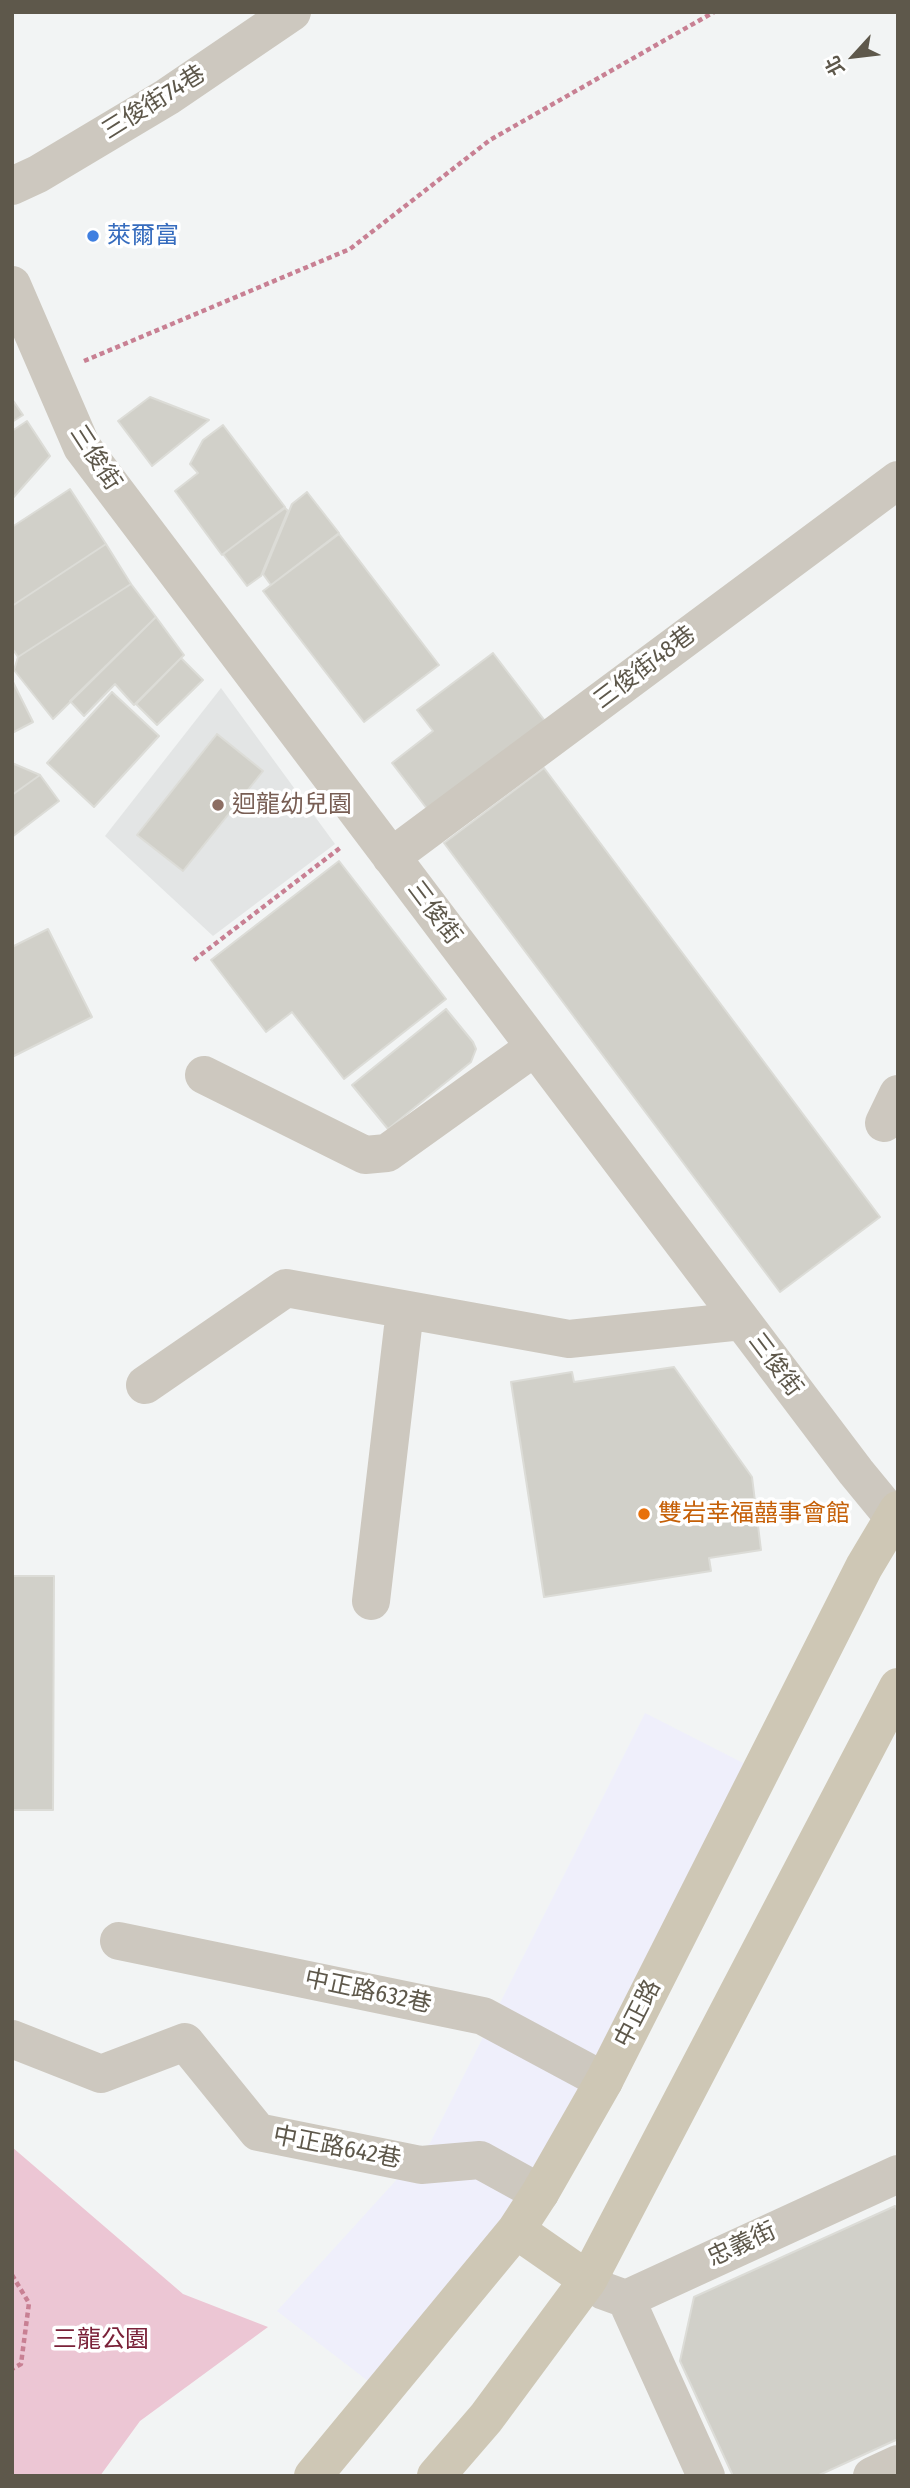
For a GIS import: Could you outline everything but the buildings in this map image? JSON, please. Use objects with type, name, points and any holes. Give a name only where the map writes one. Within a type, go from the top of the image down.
[{"type":"main road","name":"中正路","points":[[313,2476],[516,2230],[540,2193],[604,2081],[864,1567],[896,1516]]},
{"type":"main road","points":[[436,2476],[486,2418],[588,2280],[898,1687]]},
{"type":"main road","points":[[516,2230],[588,2280]]},
{"type":"street","name":"三俊街74巷","points":[[12,186],[38,174],[167,97],[292,12]]},
{"type":"street","name":"三俊街","points":[[12,285],[82,447],[742,1321],[896,1516]]},
{"type":"street","name":"三俊街48巷","points":[[391,857],[898,480]]},
{"type":"street","points":[[204,1075],[365,1155],[387,1153],[535,1047]]},
{"type":"street","points":[[145,1385],[286,1289],[569,1339],[742,1321]]},
{"type":"street","points":[[372,1601],[405,1310]]},
{"type":"street","name":"中正路632巷","points":[[119,1941],[483,2016],[604,2081]]},
{"type":"street","name":"中正路642巷","points":[[12,2039],[101,2074],[185,2042],[258,2133],[421,2165],[480,2160],[540,2193]]},
{"type":"street","name":"忠義街","points":[[626,2299],[898,2174]]},
{"type":"street","points":[[588,2280],[604,2291],[626,2299],[706,2476]]},
{"type":"street","points":[[872,2476],[898,2464]]},
{"type":"path","points":[[50,374],[350,249],[489,140],[714,12]]},
{"type":"path","points":[[194,960],[368,826]]},
{"type":"path","points":[[12,2275],[29,2303],[21,2364],[12,2369]]},
{"type":"shaded area","name":"迴龍幼兒園","points":[[221,688],[335,844],[213,936],[105,836]]},
{"type":"shaded area","points":[[645,1713],[751,1767],[521,2228],[377,2388],[277,2311],[430,2143]]},
{"type":"green space","name":"三龍公園","points":[[12,2147],[183,2294],[268,2327],[140,2421],[100,2476],[12,2476]]},
{"type":"place","name":"萊爾富","points":[[93,236]]},
{"type":"place","name":"迴龍幼兒園","points":[[218,805]]},
{"type":"place","name":"雙岩幸福囍事會館","points":[[644,1514]]}]
